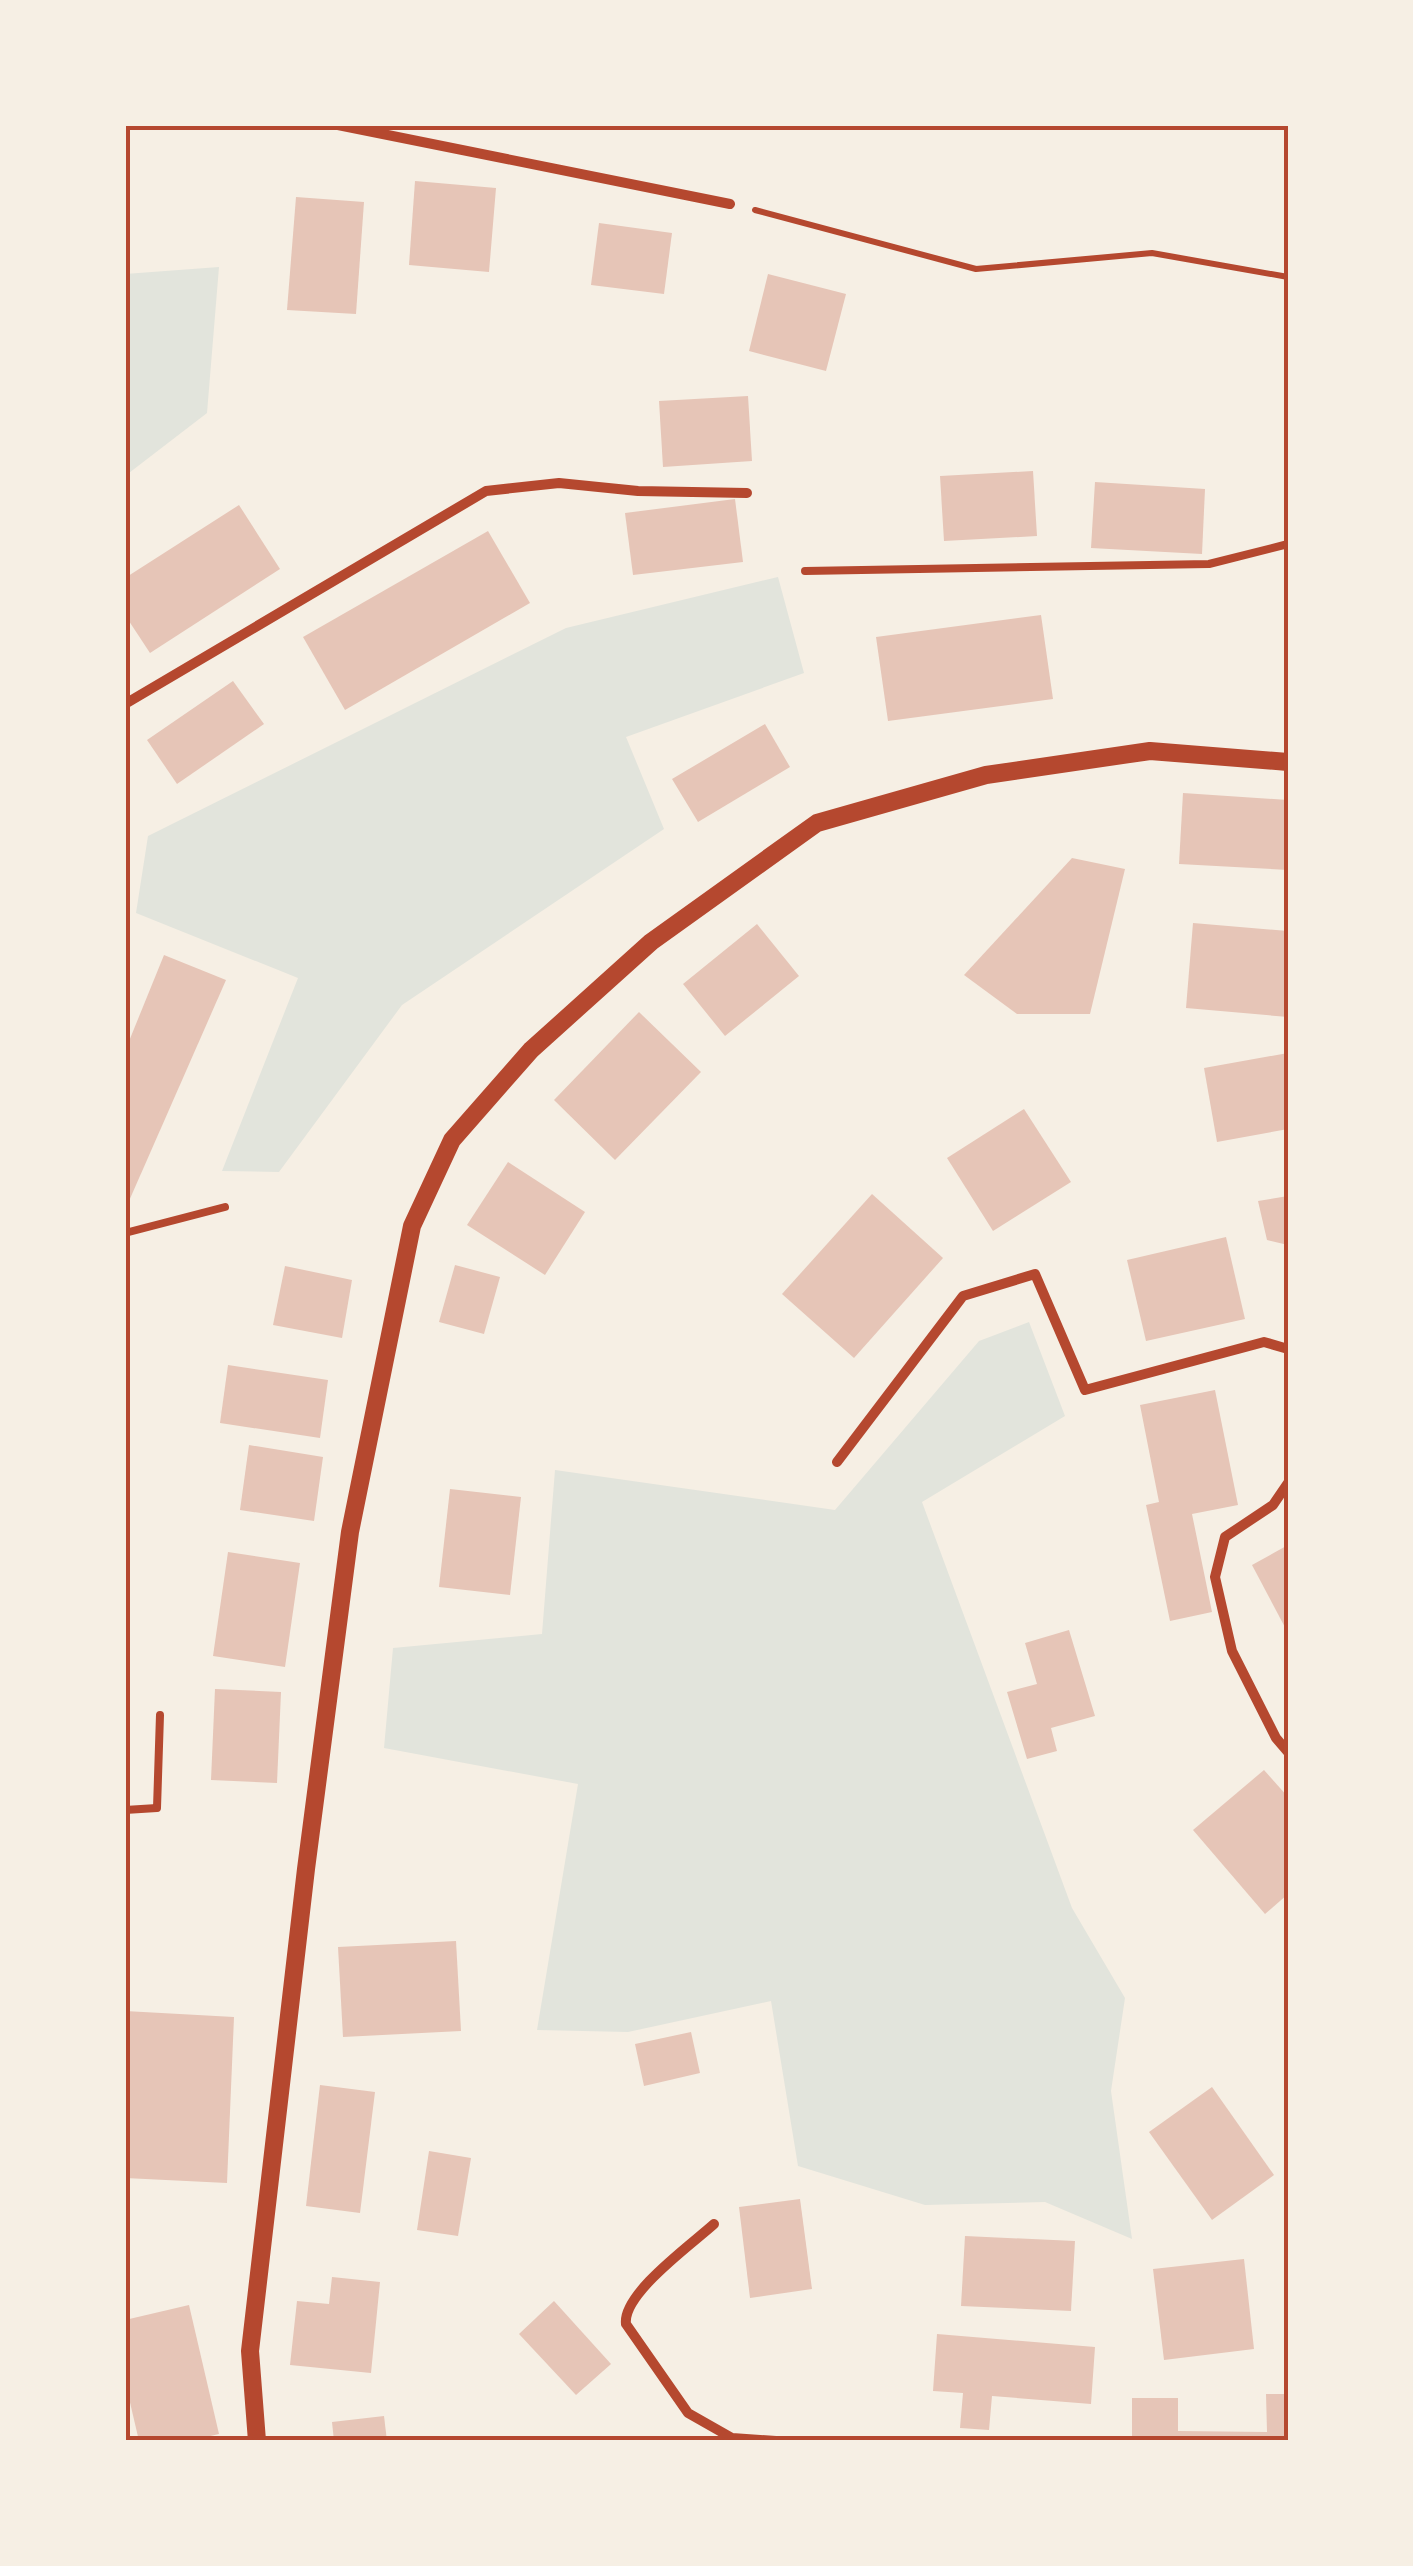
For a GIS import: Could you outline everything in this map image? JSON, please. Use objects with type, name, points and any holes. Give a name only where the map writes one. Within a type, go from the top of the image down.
[{"type":"street","points":[[338,125],[730,204]]},
{"type":"street","points":[[125,704],[486,491],[559,482],[638,491],[747,493]]},
{"type":"street","points":[[257,2441],[250,2351],[350,1532],[412,1226],[452,1140],[530,1050],[652,942],[817,823],[986,775],[1150,751],[1288,762]]},
{"type":"street","points":[[837,1462],[962,1296],[1035,1274],[1085,1390],[1264,1342],[1288,1349]]},
{"type":"street","points":[[1288,1483],[1273,1505],[1225,1536],[1215,1577],[1232,1651],[1276,1738],[1288,1752]]},
{"type":"street","points":[[714,2224],[638,2292],[625,2315],[626,2324],[688,2413],[732,2438],[776,2441]]},
{"type":"lane","points":[[806,570],[1209,564],[1288,544]]},
{"type":"lane","points":[[125,1233],[225,1207]]},
{"type":"lane","points":[[125,1810],[157,1808],[160,1715]]},
{"type":"path","points":[[730,204],[976,269],[1152,253],[1288,277]]},
{"type":"shaded area","points":[[219,267],[207,413],[125,476],[125,274]]},
{"type":"shaded area","points":[[778,577],[804,673],[626,737],[664,829],[402,1005],[279,1172],[222,1171],[298,978],[136,913],[148,836],[566,628]]},
{"type":"shaded area","points":[[1029,1322],[1065,1416],[922,1502],[1072,1908],[1125,1998],[1111,2091],[1132,2239],[1045,2202],[925,2205],[798,2166],[771,2001],[628,2032],[537,2030],[578,1784],[384,1748],[393,1648],[542,1634],[555,1470],[835,1510],[979,1341]]},
{"type":"building","points":[[415,181],[496,188],[489,272],[409,265]]},
{"type":"building","points":[[296,197],[364,202],[356,314],[287,310]]},
{"type":"building","points":[[599,223],[672,233],[664,294],[591,285]]},
{"type":"building","points":[[768,274],[846,294],[826,371],[749,351]]},
{"type":"building","points":[[748,396],[752,461],[663,467],[659,401]]},
{"type":"building","points":[[1033,471],[1037,536],[944,541],[940,476]]},
{"type":"building","points":[[1095,482],[1205,489],[1202,554],[1091,548]]},
{"type":"building","points":[[735,499],[743,562],[633,575],[625,513]]},
{"type":"building","points":[[239,505],[280,569],[150,653],[125,615],[125,578]]},
{"type":"building","points":[[488,531],[530,603],[345,710],[303,637]]},
{"type":"building","points":[[1041,615],[1053,699],[888,721],[876,637]]},
{"type":"building","points":[[233,681],[264,724],[177,784],[147,740]]},
{"type":"building","points":[[765,724],[790,767],[698,822],[672,779]]},
{"type":"building","points":[[1183,793],[1288,800],[1288,870],[1179,864]]},
{"type":"building","points":[[1072,858],[1125,869],[1090,1014],[1017,1014],[964,975]]},
{"type":"building","points":[[1193,923],[1288,931],[1288,1017],[1186,1008]]},
{"type":"building","points":[[757,924],[799,976],[725,1036],[683,984]]},
{"type":"building","points":[[164,955],[226,980],[129,1201],[125,1201],[125,1051]]},
{"type":"building","points":[[639,1012],[701,1072],[615,1160],[554,1100]]},
{"type":"building","points":[[1288,1053],[1288,1129],[1217,1142],[1204,1068]]},
{"type":"building","points":[[1024,1109],[1071,1182],[993,1231],[947,1158]]},
{"type":"building","points":[[508,1162],[585,1212],[545,1275],[467,1225]]},
{"type":"building","points":[[872,1194],[943,1258],[854,1358],[782,1294]]},
{"type":"building","points":[[1288,1196],[1288,1245],[1267,1240],[1258,1201]]},
{"type":"building","points":[[1226,1237],[1245,1319],[1146,1341],[1127,1260]]},
{"type":"building","points":[[455,1265],[500,1277],[484,1334],[439,1322]]},
{"type":"building","points":[[285,1266],[352,1280],[342,1338],[273,1325]]},
{"type":"building","points":[[228,1365],[328,1380],[320,1438],[220,1423]]},
{"type":"building","points":[[1215,1390],[1238,1505],[1192,1514],[1212,1612],[1170,1621],[1146,1505],[1159,1502],[1140,1405]]},
{"type":"building","points":[[249,1445],[323,1457],[314,1521],[240,1510]]},
{"type":"building","points":[[450,1489],[521,1497],[510,1595],[439,1587]]},
{"type":"building","points":[[1288,1545],[1288,1633],[1252,1565]]},
{"type":"building","points":[[228,1552],[300,1563],[285,1667],[213,1656]]},
{"type":"building","points":[[1069,1630],[1095,1716],[1051,1728],[1057,1751],[1027,1759],[1007,1692],[1037,1684],[1025,1643]]},
{"type":"building","points":[[215,1689],[281,1692],[277,1783],[211,1780]]},
{"type":"building","points":[[1264,1770],[1288,1797],[1288,1894],[1265,1914],[1193,1830]]},
{"type":"building","points":[[456,1941],[461,2031],[343,2037],[338,1947]]},
{"type":"building","points":[[125,2011],[234,2017],[227,2183],[125,2178]]},
{"type":"building","points":[[691,2032],[700,2073],[644,2086],[635,2044]]},
{"type":"building","points":[[320,2085],[375,2092],[360,2213],[306,2206]]},
{"type":"building","points":[[1212,2087],[1274,2175],[1212,2220],[1149,2132]]},
{"type":"building","points":[[429,2151],[471,2158],[458,2236],[417,2230]]},
{"type":"building","points":[[800,2199],[812,2289],[750,2298],[739,2207]]},
{"type":"building","points":[[965,2236],[1075,2241],[1071,2311],[961,2306]]},
{"type":"building","points":[[1244,2259],[1254,2349],[1164,2360],[1153,2269]]},
{"type":"building","points":[[332,2277],[380,2282],[371,2373],[290,2365],[297,2301],[329,2304]]},
{"type":"building","points":[[554,2301],[611,2364],[576,2395],[519,2334]]},
{"type":"building","points":[[189,2305],[219,2434],[189,2441],[139,2441],[125,2381],[125,2320]]},
{"type":"building","points":[[937,2334],[1095,2347],[1091,2404],[992,2396],[989,2430],[960,2428],[963,2393],[933,2391]]},
{"type":"building","points":[[1266,2394],[1288,2394],[1288,2441],[1132,2441],[1132,2398],[1178,2398],[1178,2431],[1267,2432]]},
{"type":"building","points":[[384,2416],[387,2441],[334,2441],[332,2422]]}]
